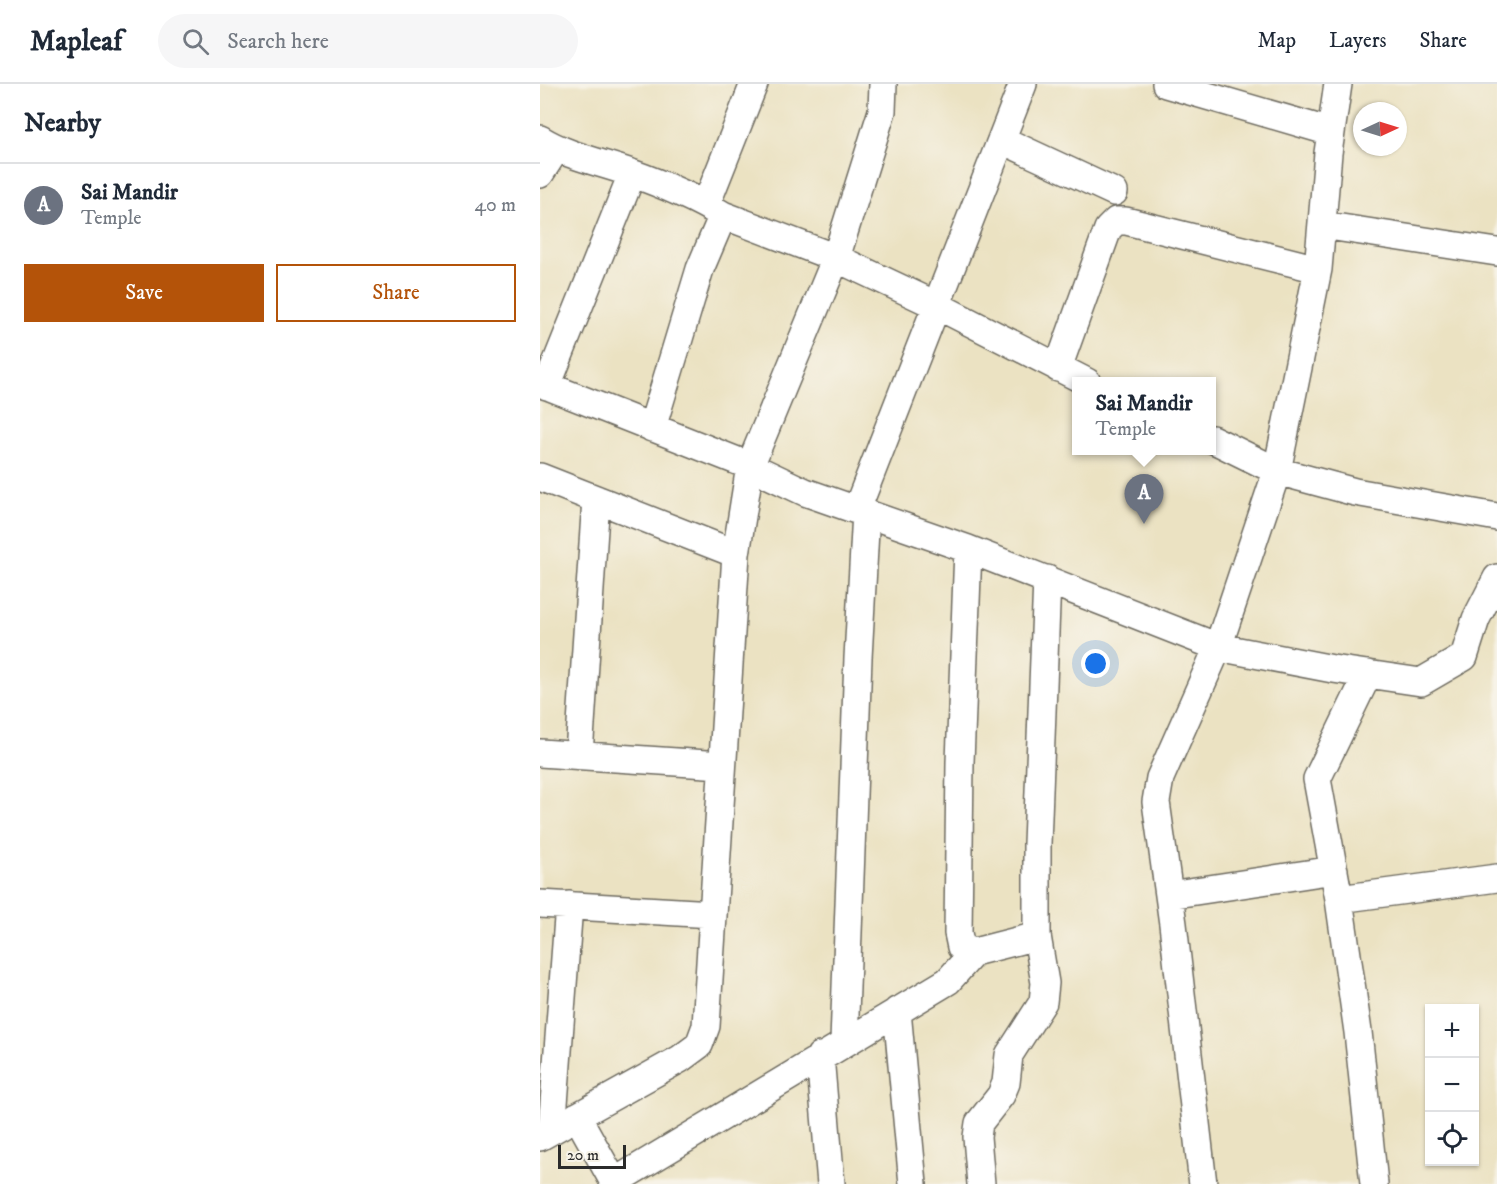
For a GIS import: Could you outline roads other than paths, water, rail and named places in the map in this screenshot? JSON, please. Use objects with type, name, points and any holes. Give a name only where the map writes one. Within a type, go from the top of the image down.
[{"type":"street","points":[[652,428],[754,84]]},
{"type":"street","points":[[546,1134],[680,1059],[699,1045],[706,1026],[736,554],[750,466],[836,258],[882,111],[884,84]]},
{"type":"street","points":[[844,1042],[862,511],[1023,84]]},
{"type":"street","points":[[1166,84],[1330,132]]},
{"type":"street","points":[[1203,1184],[1169,895],[1156,812],[1160,778],[1218,647],[1277,471],[1318,269],[1330,132],[1338,84]]},
{"type":"street","points":[[1002,140],[1114,192]]},
{"type":"street","points":[[540,174],[548,144],[632,174],[836,258],[938,306],[1078,377]]},
{"type":"street","points":[[632,174],[543,384],[750,466],[805,492],[968,549],[1218,647],[1421,682],[1464,657],[1476,619],[1497,578]]},
{"type":"street","points":[[1058,368],[1108,229],[1116,221],[1126,221],[1318,269]]},
{"type":"street","points":[[1322,225],[1497,252]]},
{"type":"street","points":[[1216,442],[1277,471],[1355,492],[1497,517]]},
{"type":"street","points":[[540,477],[736,554]]},
{"type":"street","points":[[579,754],[596,499]]},
{"type":"street","points":[[968,549],[960,762],[958,933],[961,947],[974,952]]},
{"type":"street","points":[[981,1184],[977,1137],[979,1123],[1001,1095],[1006,1083],[1009,1055],[1043,1002],[1045,983],[1037,936],[1037,844],[1047,579]]},
{"type":"street","points":[[1368,674],[1317,779],[1339,899],[1359,1032],[1374,1184]]},
{"type":"street","points":[[540,753],[722,765]]},
{"type":"street","points":[[1169,895],[1334,870]]},
{"type":"street","points":[[1339,899],[1497,878]]},
{"type":"street","points":[[540,904],[713,914]]},
{"type":"street","points":[[546,1134],[568,905]]},
{"type":"street","points":[[577,1116],[614,1183],[820,1056],[948,981],[974,952],[1037,936]]},
{"type":"street","points":[[897,1011],[913,1184]]},
{"type":"street","points":[[820,1056],[831,1184]]},
{"type":"place","name":"Sai Mandir","points":[[1144,524]]}]
